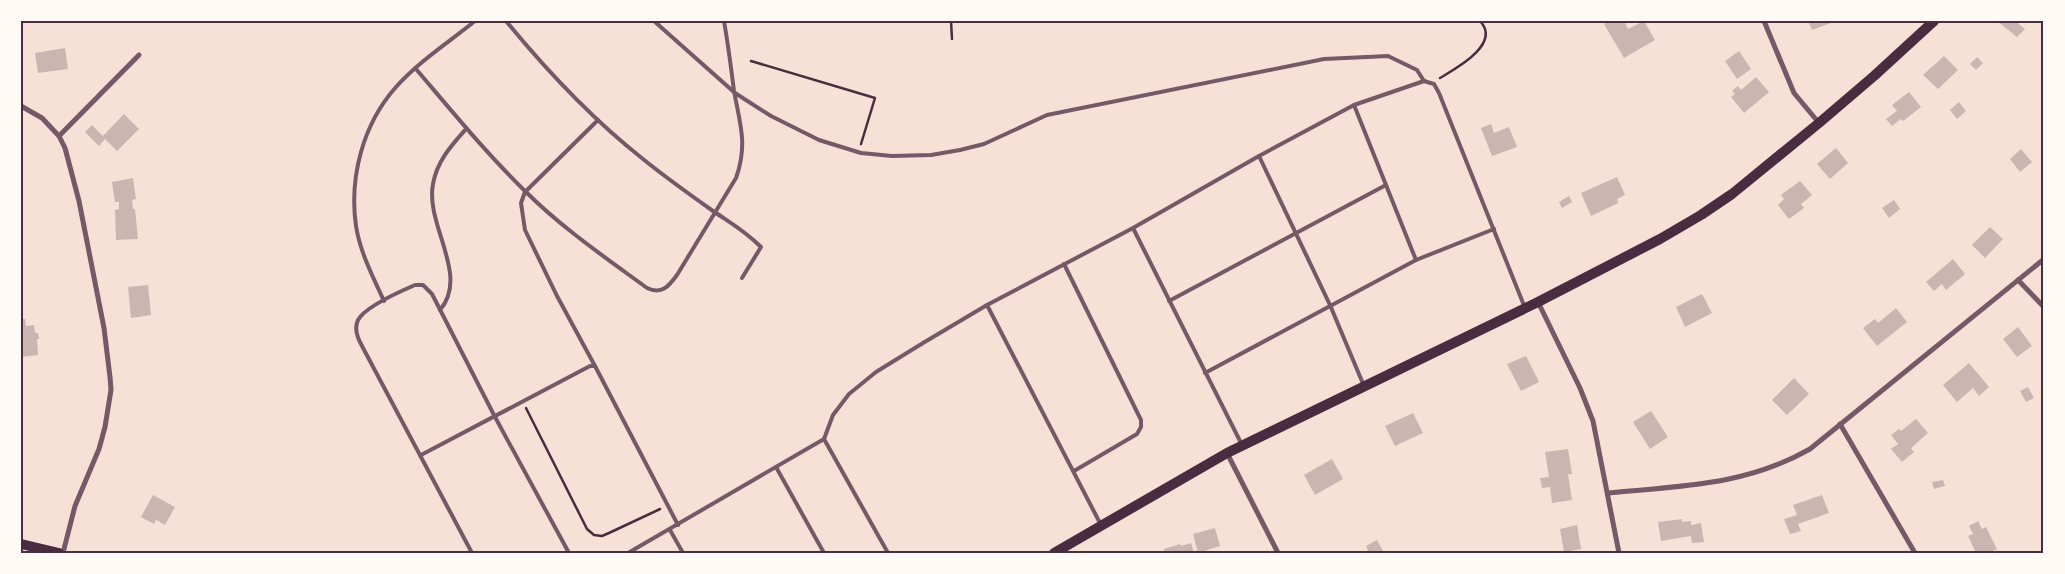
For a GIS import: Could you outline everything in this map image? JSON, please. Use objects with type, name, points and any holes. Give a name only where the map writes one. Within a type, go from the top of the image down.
[{"type":"main road","points":[[1054,553],[1226,453],[1538,302],[1660,239],[1701,215],[1732,194],[1819,123],[1934,21]]},
{"type":"main road","points":[[21,544],[59,553]]},
{"type":"street","points":[[1764,21],[1794,93],[1819,123]]},
{"type":"street","points":[[59,136],[139,55]]},
{"type":"street","points":[[21,106],[42,118],[59,136],[70,165],[104,328],[111,390],[99,449],[75,506],[63,553]]},
{"type":"street","points":[[1608,493],[1700,484],[1748,476],[1786,462],[1810,449],[2044,259]]},
{"type":"street","points":[[2018,280],[2044,307]]},
{"type":"street","points":[[1538,302],[1580,388],[1593,421],[1619,553]]},
{"type":"street","points":[[1840,424],[1915,553]]},
{"type":"street","points":[[1226,453],[1278,553]]},
{"type":"lane","points":[[384,301],[366,262],[356,227],[354,198],[357,165],[366,137],[378,110],[396,86],[475,21]]},
{"type":"lane","points":[[506,21],[537,58],[598,120],[641,158],[715,212],[746,232],[761,247],[742,278]]},
{"type":"lane","points":[[654,21],[735,93],[771,116],[819,140],[859,152],[892,156],[931,155],[960,150],[984,144],[1047,115],[1324,59],[1388,56],[1418,70],[1424,81]]},
{"type":"lane","points":[[416,69],[466,129],[525,192],[579,238],[655,292],[668,288],[736,178],[742,160],[742,131],[724,21]]},
{"type":"lane","points":[[628,553],[824,439],[834,415],[856,389],[876,372],[987,305],[1133,228],[1259,156],[1354,105],[1424,81],[1434,84],[1525,308]]},
{"type":"lane","points":[[1354,105],[1416,260]]},
{"type":"lane","points":[[598,120],[525,192],[521,203],[525,230],[557,296],[668,505],[676,526]]},
{"type":"lane","points":[[440,310],[446,303],[450,292],[450,276],[447,256],[434,219],[432,186],[443,156],[466,129]]},
{"type":"lane","points":[[1259,156],[1330,305],[1364,386]]},
{"type":"lane","points":[[1169,301],[1386,185]]},
{"type":"lane","points":[[1133,228],[1242,445]]},
{"type":"lane","points":[[1205,373],[1416,260],[1494,229]]},
{"type":"lane","points":[[1064,264],[1141,420],[1141,427],[1137,434],[1074,471]]},
{"type":"lane","points":[[472,553],[357,334],[358,319],[365,312],[415,285],[423,285],[428,288],[569,553]]},
{"type":"lane","points":[[987,305],[1101,525]]},
{"type":"lane","points":[[422,455],[590,366],[595,366]]},
{"type":"lane","points":[[824,439],[888,553]]},
{"type":"lane","points":[[776,467],[824,553]]},
{"type":"lane","points":[[670,530],[683,553]]},
{"type":"path","points":[[951,21],[952,39]]},
{"type":"path","points":[[1434,84],[1441,77],[1465,63],[1480,49],[1485,33],[1483,24],[1480,21]]},
{"type":"path","points":[[751,61],[875,98],[859,152]]},
{"type":"path","points":[[523,403],[587,528],[594,536],[602,536],[668,505]]},
{"type":"building","points":[[1608,21],[1624,21],[1628,29],[1644,21],[1655,40],[1624,58],[1604,24]]},
{"type":"building","points":[[1808,21],[1836,21],[1812,30]]},
{"type":"building","points":[[1997,21],[2015,21],[2025,29],[2017,37]]},
{"type":"building","points":[[65,48],[68,69],[38,73],[35,53]]},
{"type":"building","points":[[1739,51],[1751,69],[1737,79],[1725,61]]},
{"type":"building","points":[[1944,56],[1958,70],[1938,89],[1923,75]]},
{"type":"building","points":[[1977,57],[1983,63],[1976,70],[1970,64]]},
{"type":"building","points":[[1756,77],[1769,92],[1744,113],[1731,97],[1735,94],[1732,91],[1738,86],[1741,90]]},
{"type":"building","points":[[1909,92],[1921,107],[1903,121],[1901,119],[1892,126],[1886,119],[1897,111],[1892,105]]},
{"type":"building","points":[[1959,102],[1966,111],[1957,119],[1950,110]]},
{"type":"building","points":[[124,114],[139,129],[117,151],[105,139],[99,146],[85,132],[92,125],[103,136]]},
{"type":"building","points":[[1491,124],[1494,133],[1509,127],[1517,147],[1492,156],[1481,128]]},
{"type":"building","points":[[1836,148],[1848,163],[1830,179],[1817,164]]},
{"type":"building","points":[[2021,149],[2032,162],[2020,172],[2010,159]]},
{"type":"building","points":[[1617,177],[1625,195],[1617,199],[1618,203],[1591,216],[1581,193]]},
{"type":"building","points":[[133,178],[136,199],[132,200],[133,209],[135,209],[138,239],[116,240],[115,210],[119,209],[119,202],[115,202],[112,182]]},
{"type":"building","points":[[1800,181],[1812,195],[1801,204],[1804,208],[1789,219],[1778,205],[1784,199],[1781,195]]},
{"type":"building","points":[[1569,196],[1572,202],[1562,208],[1559,202]]},
{"type":"building","points":[[1894,200],[1900,209],[1889,218],[1882,208]]},
{"type":"building","points":[[1990,227],[2003,239],[1985,258],[1972,245]]},
{"type":"building","points":[[1953,259],[1965,274],[1946,290],[1942,284],[1934,291],[1926,282]]},
{"type":"building","points":[[148,285],[151,315],[131,318],[128,287]]},
{"type":"building","points":[[1702,294],[1712,313],[1685,327],[1676,307]]},
{"type":"building","points":[[1896,308],[1907,322],[1877,346],[1863,328],[1875,319],[1878,323]]},
{"type":"building","points":[[21,319],[25,319],[26,326],[34,325],[35,333],[38,333],[38,355],[21,357]]},
{"type":"building","points":[[2018,327],[2032,346],[2017,357],[2003,339]]},
{"type":"building","points":[[1526,356],[1539,382],[1521,391],[1507,364]]},
{"type":"building","points":[[1969,363],[1989,387],[1979,396],[1973,388],[1957,402],[1943,385]]},
{"type":"building","points":[[1794,378],[1809,394],[1787,415],[1772,400]]},
{"type":"building","points":[[2028,387],[2034,398],[2026,402],[2020,391]]},
{"type":"building","points":[[1651,411],[1668,437],[1650,449],[1633,422]]},
{"type":"building","points":[[1413,413],[1423,433],[1395,446],[1385,426]]},
{"type":"building","points":[[1916,419],[1928,433],[1911,448],[1914,452],[1902,462],[1891,449],[1898,444],[1891,435],[1899,429],[1901,431]]},
{"type":"building","points":[[1568,449],[1572,474],[1568,474],[1572,500],[1552,503],[1550,487],[1542,488],[1540,478],[1549,477],[1545,452]]},
{"type":"building","points":[[1332,459],[1343,479],[1315,495],[1304,475]]},
{"type":"building","points":[[1943,480],[1945,486],[1934,489],[1932,482]]},
{"type":"building","points":[[153,495],[175,507],[165,525],[156,520],[154,524],[141,517]]},
{"type":"building","points":[[1822,495],[1829,513],[1798,524],[1801,531],[1790,534],[1784,519],[1797,515],[1793,505]]},
{"type":"building","points":[[1682,519],[1682,522],[1691,521],[1691,525],[1701,523],[1704,542],[1692,543],[1691,536],[1661,541],[1658,522]]},
{"type":"building","points":[[1978,521],[1982,529],[1986,527],[1997,549],[1989,553],[1976,553],[1968,536],[1973,534],[1969,526]]},
{"type":"building","points":[[1577,525],[1581,549],[1564,552],[1560,529]]},
{"type":"building","points":[[1215,528],[1220,546],[1198,553],[1193,534]]},
{"type":"building","points":[[1377,540],[1384,553],[1369,553],[1366,546]]},
{"type":"building","points":[[1191,543],[1194,553],[1165,553],[1164,549]]}]
